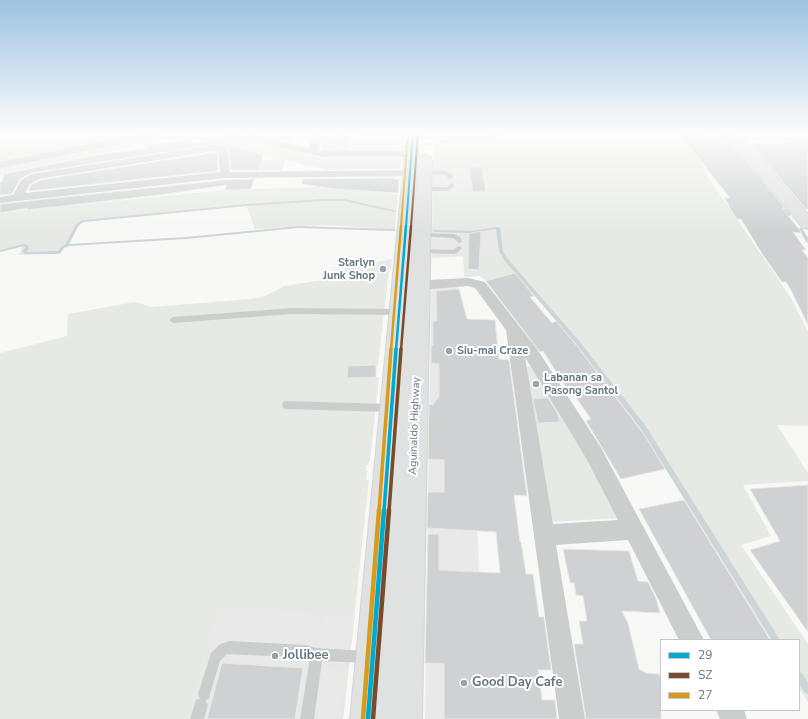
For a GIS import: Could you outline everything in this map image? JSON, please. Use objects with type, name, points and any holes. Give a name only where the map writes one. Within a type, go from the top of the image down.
[{"type":"main road","name":"Aguinaldo Highway","points":[[404,719],[410,286],[417,166]]},
{"type":"main road","name":"Aguinaldo Highway","points":[[368,719],[399,312],[410,286],[422,243],[419,166]]},
{"type":"main road","points":[[760,166],[808,224]]},
{"type":"street","points":[[18,197],[25,182],[36,176],[102,166]]},
{"type":"street","points":[[224,166],[225,175]]},
{"type":"street","points":[[0,200],[312,166]]},
{"type":"street","points":[[410,286],[468,282],[477,284],[513,328],[531,353],[593,452],[691,639]]},
{"type":"street","points":[[513,328],[572,719]]},
{"type":"street","points":[[544,535],[634,529]]},
{"type":"lane","points":[[428,166],[447,189],[451,186]]},
{"type":"lane","points":[[435,166],[450,175],[450,178]]},
{"type":"lane","points":[[422,243],[452,236],[457,237],[459,241]]},
{"type":"lane","points":[[422,243],[456,252],[459,248]]},
{"type":"lane","points":[[173,320],[292,311],[399,312]]},
{"type":"lane","points":[[286,404],[392,408]]},
{"type":"lane","points":[[197,719],[215,657],[219,651],[230,647],[305,651],[317,654],[373,657]]},
{"type":"lane","points":[[307,719],[317,654]]},
{"type":"shaded area","points":[[0,166],[42,166],[0,174]]},
{"type":"shaded area","points":[[235,166],[283,166],[282,170],[233,171]]},
{"type":"shaded area","points":[[308,166],[401,166],[401,169],[327,170]]},
{"type":"shaded area","points":[[433,166],[703,166],[710,180],[791,298],[808,332],[808,426],[777,425],[808,473],[808,481],[743,485],[771,536],[741,545],[808,644],[808,702],[800,690],[800,639],[769,639],[646,437],[576,344],[515,273],[487,281],[479,276],[464,277],[463,256],[498,254],[497,229],[471,233],[432,232],[433,193],[482,194],[481,188],[485,186],[482,167],[433,168]]},
{"type":"shaded area","points":[[484,166],[491,194],[433,193],[433,168]]},
{"type":"shaded area","points":[[320,187],[398,194],[395,229],[321,225],[255,229],[246,205],[83,221],[78,224],[60,254],[19,255],[22,247],[0,252],[0,213],[225,190]]},
{"type":"shaded area","points":[[497,229],[498,254],[432,258],[432,232],[471,233]]},
{"type":"shaded area","points":[[392,259],[391,269],[325,285],[321,273]]},
{"type":"shaded area","points":[[389,270],[378,365],[348,366],[348,378],[379,377],[370,461],[368,465],[366,465],[366,480],[369,480],[351,647],[330,645],[330,642],[349,643],[352,615],[324,613],[321,630],[317,629],[319,613],[218,606],[186,719],[0,719],[0,353],[67,336],[68,314],[135,302],[152,307],[251,299],[265,296],[285,286],[323,280],[325,285]]},
{"type":"shaded area","points":[[458,287],[466,316],[487,719],[425,719],[431,289]]},
{"type":"shaded area","points":[[525,366],[534,367],[621,518],[550,522]]},
{"type":"shaded area","name":"Jollibee","points":[[215,603],[355,612],[343,719],[181,719]]},
{"type":"shaded area","points":[[328,663],[349,664],[343,719],[339,719],[344,670],[327,668]]},
{"type":"building","points":[[45,166],[79,166],[32,173],[20,179],[12,194],[0,195],[0,182],[2,182],[4,174]]},
{"type":"building","points":[[131,166],[218,166],[218,171],[28,191],[31,185],[40,180]]},
{"type":"building","points":[[231,166],[260,166],[258,170],[231,170]]},
{"type":"building","points":[[704,166],[751,166],[785,208],[782,208],[802,233],[793,232],[806,250],[802,250],[808,258],[808,325],[786,282],[782,282],[741,219],[737,219],[724,198],[730,198]]},
{"type":"building","points":[[769,166],[808,166],[808,209],[806,209]]},
{"type":"building","points":[[469,167],[482,167],[486,192],[473,192]]},
{"type":"building","points":[[254,179],[251,189],[225,190],[227,185],[158,195],[27,210],[28,208],[0,213],[0,204],[225,180]]},
{"type":"building","points":[[303,179],[399,179],[398,193],[336,189],[302,184]]},
{"type":"building","points":[[481,231],[479,270],[468,269],[469,234]]},
{"type":"building","points":[[515,273],[534,296],[530,297],[552,323],[556,321],[577,346],[645,436],[665,469],[621,479],[586,421],[591,419],[575,396],[572,397],[543,351],[540,352],[486,281]]},
{"type":"building","points":[[459,289],[467,319],[495,320],[499,359],[509,360],[527,496],[514,495],[520,542],[526,574],[533,574],[539,617],[544,617],[551,670],[538,670],[542,700],[555,700],[557,719],[444,719],[444,664],[425,663],[428,534],[439,534],[439,570],[500,573],[496,532],[427,528],[428,492],[444,492],[444,460],[428,459],[429,404],[433,405],[439,396],[439,364],[431,363],[433,321],[437,321],[436,291]]},
{"type":"building","points":[[376,365],[376,377],[347,378],[348,366]]},
{"type":"building","points":[[548,398],[558,414],[560,422],[538,423],[533,399]]},
{"type":"building","points":[[808,485],[808,632],[750,550],[780,541],[750,489]]},
{"type":"building","points":[[684,500],[769,639],[710,639],[639,509]]},
{"type":"building","points":[[563,549],[629,551],[638,581],[648,582],[656,598],[660,613],[622,611],[628,623],[639,669],[646,673],[659,674],[660,676],[661,719],[586,719],[574,644],[583,644],[579,621],[587,621],[583,596],[576,595],[574,583],[570,583]]},
{"type":"building","points":[[222,663],[303,668],[295,719],[207,719]]},
{"type":"waterway","points":[[752,166],[761,180]]},
{"type":"waterway","points":[[66,246],[78,224],[83,221],[247,205],[322,200],[344,200],[394,211]]},
{"type":"waterway","points":[[779,204],[789,215]]},
{"type":"waterway","points":[[66,246],[186,238],[299,227],[394,230]]},
{"type":"waterway","points":[[435,231],[470,232],[498,228],[501,251],[505,259],[578,343],[643,427],[775,639]]},
{"type":"waterway","points":[[801,229],[808,242]]},
{"type":"waterway","points":[[0,251],[24,245],[27,246],[24,252],[26,253],[55,253],[59,252],[66,246]]},
{"type":"waterway","points":[[800,678],[808,690]]},
{"type":"transit line","name":"27","points":[[363,719],[405,166]]},
{"type":"transit line","name":"29","points":[[368,719],[410,166]]},
{"type":"transit line","name":"SZ","points":[[373,719],[415,166]]},
{"type":"place","name":"Starlyn Junk Shop","points":[[383,269]]},
{"type":"place","name":"Siu-mai Craze","points":[[449,351]]},
{"type":"place","name":"Labanan sa Pasong Santol","points":[[536,384]]},
{"type":"place","name":"Jollibee","points":[[275,656]]},
{"type":"place","name":"Good Day Cafe","points":[[464,683]]}]
